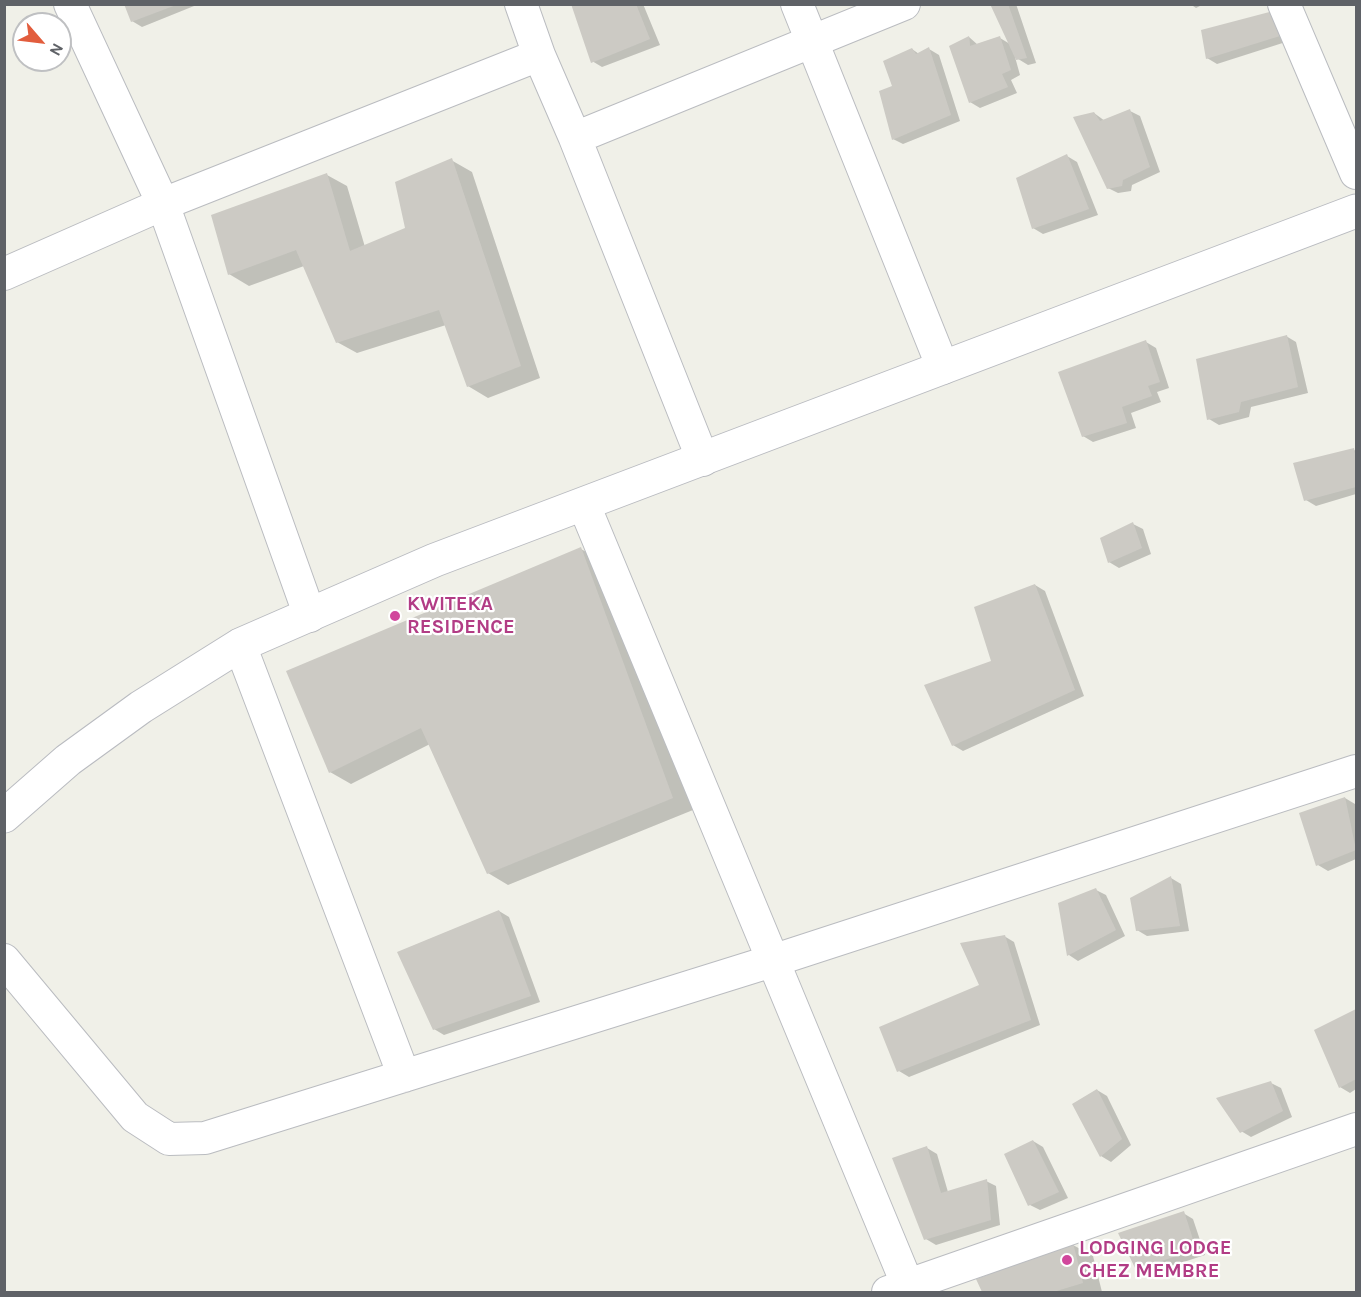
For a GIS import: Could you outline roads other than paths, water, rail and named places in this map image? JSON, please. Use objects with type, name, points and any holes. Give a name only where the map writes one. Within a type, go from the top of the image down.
[{"type":"main road","points":[[4,816],[68,759],[141,707],[240,645],[435,560],[1356,211]]},
{"type":"street","points":[[70,4],[163,204],[310,616]]},
{"type":"street","points":[[521,4],[539,55],[575,138],[703,460]]},
{"type":"street","points":[[797,4],[943,368]]},
{"type":"street","points":[[575,138],[904,4]]},
{"type":"street","points":[[1284,4],[1356,173]]},
{"type":"street","points":[[4,274],[163,204],[539,55]]},
{"type":"street","points":[[584,505],[772,961],[918,1286],[1356,1129]]},
{"type":"street","points":[[240,645],[404,1076]]},
{"type":"street","points":[[4,960],[135,1117],[169,1140],[205,1138],[772,961],[1356,771]]},
{"type":"place","name":"KWITEKA RESIDENCE","points":[[395,616]]},
{"type":"place","name":"LODGING LODGE CHEZ MEMBRE","points":[[1067,1260]]}]
